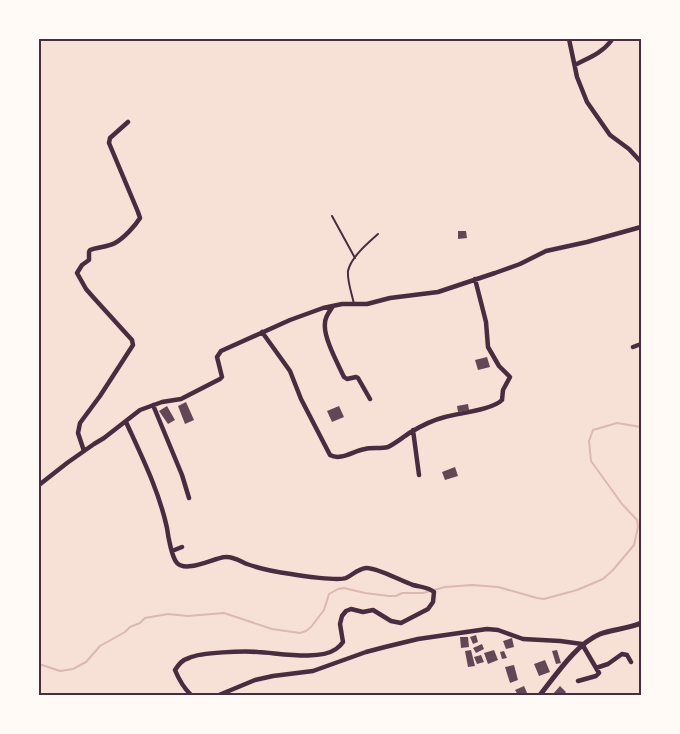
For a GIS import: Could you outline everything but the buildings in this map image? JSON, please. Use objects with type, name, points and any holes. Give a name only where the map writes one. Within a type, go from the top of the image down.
[{"type":"street","points":[[569,39],[577,77],[586,102],[610,135],[629,149],[641,162]]},
{"type":"street","points":[[575,65],[601,51],[611,40]]},
{"type":"street","points":[[84,451],[78,433],[80,423],[133,345],[132,340],[86,289],[77,273],[88,261],[90,250],[117,242],[140,218],[109,143],[110,138],[128,122]]},
{"type":"street","points":[[39,485],[140,410],[162,402],[181,399],[220,380],[222,377],[218,357],[228,348],[301,315],[333,306],[367,304],[390,298],[438,292],[520,264],[553,249],[587,242],[641,226]]},
{"type":"street","points":[[262,332],[290,372],[301,399],[331,457],[347,455],[364,449],[387,447],[413,430],[444,417],[471,412],[502,400],[503,390],[510,376],[500,366],[488,347],[486,322],[475,279]]},
{"type":"street","points":[[333,306],[324,324],[333,352],[344,377],[358,378],[370,399]]},
{"type":"street","points":[[633,347],[641,344]]},
{"type":"street","points":[[153,405],[189,498]]},
{"type":"street","points":[[126,422],[149,471],[164,513],[172,551],[177,563],[183,566],[193,566],[229,557],[274,571],[313,577],[341,578],[346,578],[358,570],[370,568],[430,589],[434,594],[433,602],[428,609],[401,623],[391,621],[373,610],[363,612],[349,610],[344,613],[340,624],[343,642],[336,650],[318,655],[255,651],[200,655],[189,658],[179,663],[175,670],[184,689],[191,695]]},
{"type":"street","points":[[413,430],[419,475]]},
{"type":"street","points":[[172,551],[183,548]]},
{"type":"street","points":[[540,695],[582,644],[600,634],[641,623]]},
{"type":"street","points":[[219,695],[255,680],[313,671],[366,652],[418,639],[461,632],[488,629],[523,639],[582,644]]},
{"type":"street","points":[[578,681],[599,673],[582,644]]},
{"type":"street","points":[[596,668],[608,664],[622,654],[627,655],[631,662]]},
{"type":"lane","points":[[332,216],[355,258]]},
{"type":"lane","points":[[354,304],[349,269],[355,258],[378,234]]},
{"type":"waterway","points":[[39,664],[60,671],[73,669],[86,662],[100,646],[145,618],[168,614],[188,616],[224,613],[272,629],[300,633],[311,627],[324,610],[329,594],[344,588],[396,596],[402,593],[423,593],[445,587],[472,585],[498,587],[544,599],[577,590],[603,579],[613,570],[634,545],[638,527],[637,520],[622,504],[591,461],[589,441],[593,430],[617,423],[641,427]]}]
